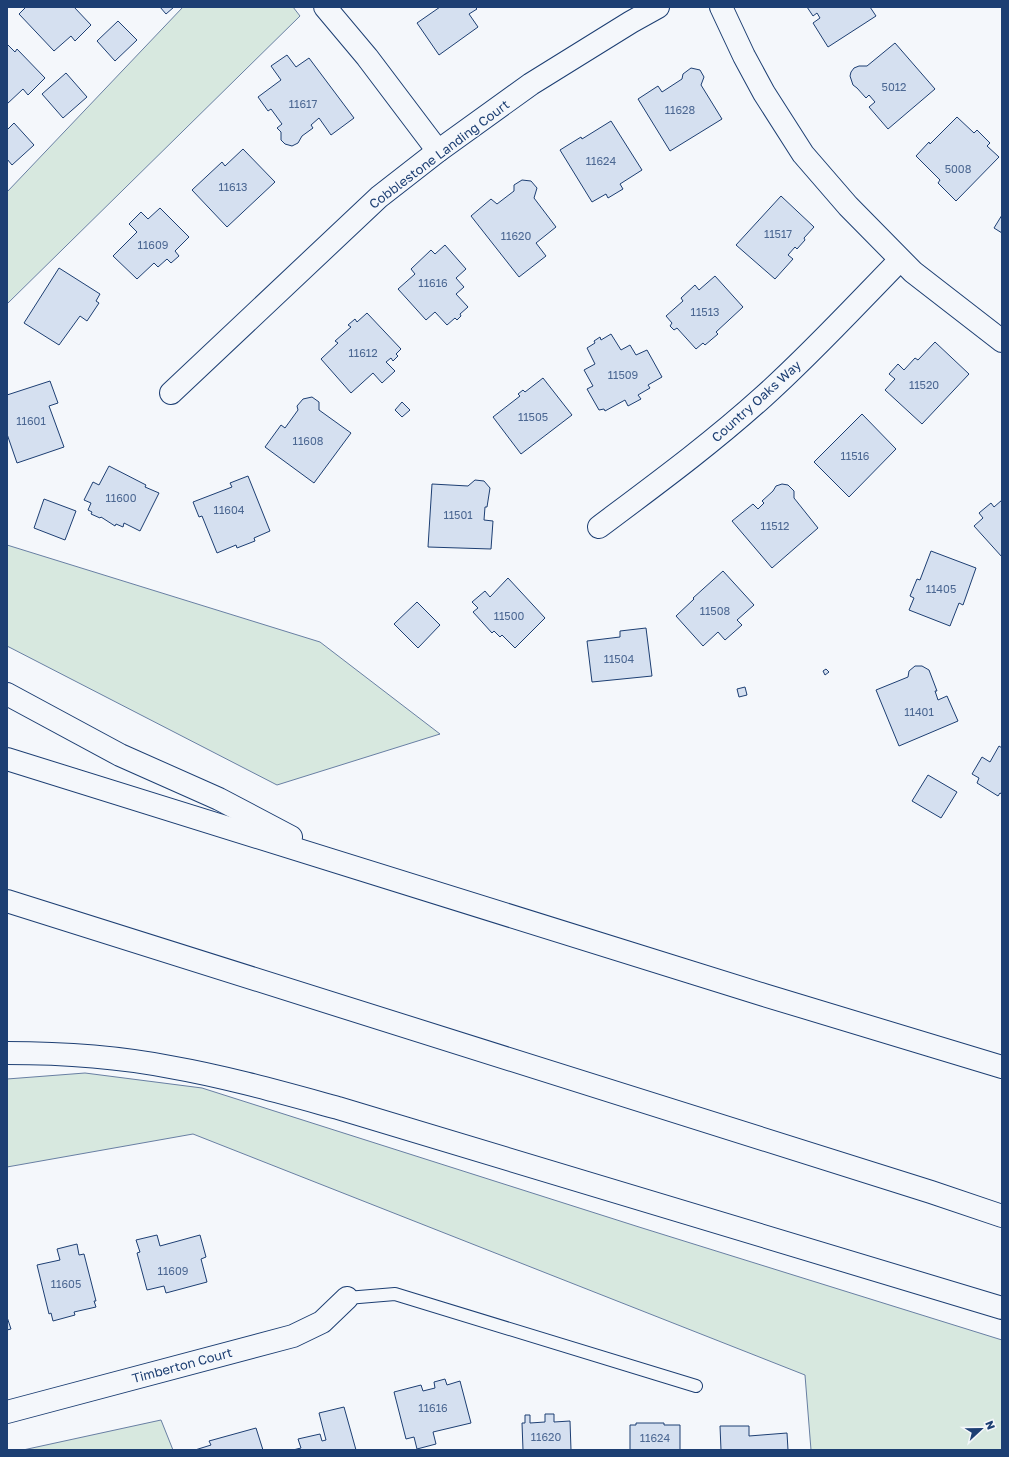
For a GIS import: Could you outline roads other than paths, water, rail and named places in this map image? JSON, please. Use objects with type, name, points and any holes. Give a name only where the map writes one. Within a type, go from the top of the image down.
[{"type":"main road","points":[[325,7],[367,57],[438,151]]},
{"type":"main road","name":"Cobblestone Landing Court","points":[[171,393],[379,197],[438,151],[531,84],[658,7]]},
{"type":"main road","points":[[721,7],[744,56],[764,93],[803,154],[848,206],[900,260],[913,272],[1002,341]]},
{"type":"main road","name":"Country Oaks Way","points":[[599,528],[691,458],[763,397],[805,358],[900,260]]},
{"type":"main road","points":[[7,694],[120,755],[219,799],[338,862]]},
{"type":"main road","points":[[7,759],[757,993],[1002,1067]]},
{"type":"main road","points":[[7,900],[1002,1216]]},
{"type":"main road","points":[[7,1053],[89,1056],[170,1066],[260,1086],[338,1108],[1002,1308]]},
{"type":"main road","name":"Timberton Court","points":[[7,1412],[293,1336],[322,1322],[347,1298]]},
{"type":"lane","points":[[347,1298],[395,1294],[696,1386]]}]
